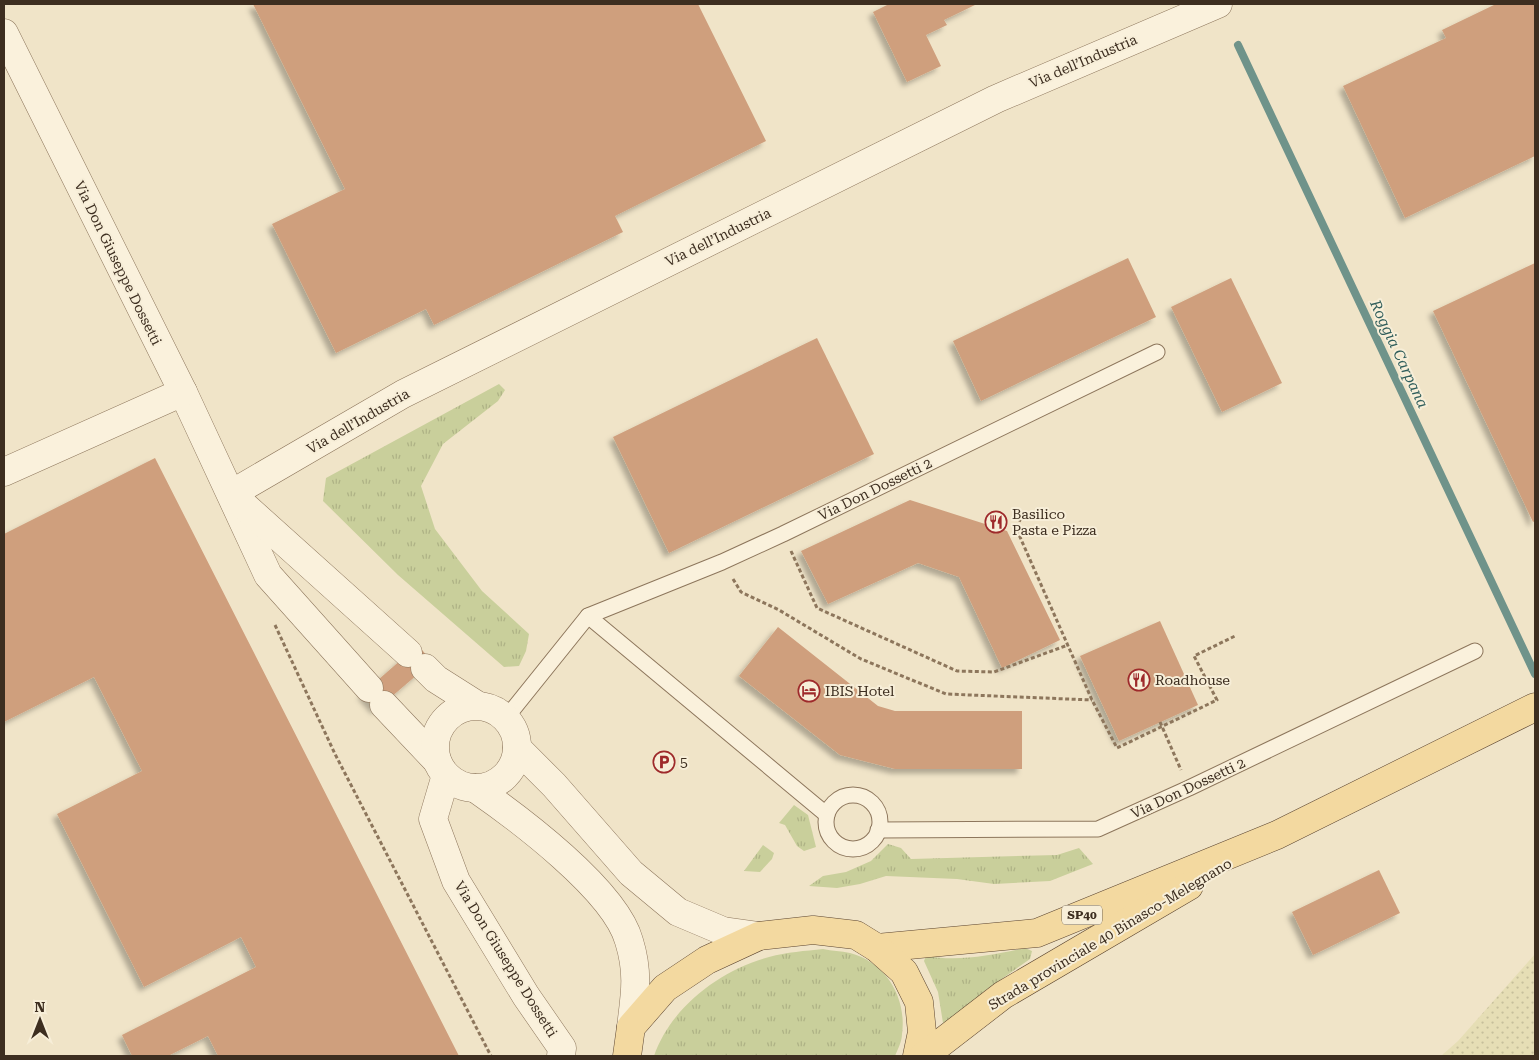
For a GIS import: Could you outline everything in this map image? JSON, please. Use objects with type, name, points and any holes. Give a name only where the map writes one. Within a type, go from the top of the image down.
[{"type":"main road","name":"Strada provinciale 40 Binasco-Melegnano","points":[[877,948],[1037,933],[1276,834],[1535,707]]},
{"type":"main road","name":"Strada provinciale 40 Binasco-Melegnano","points":[[924,1056],[1003,995],[1276,834]]},
{"type":"main road","points":[[611,1056],[631,1027],[665,988],[707,960],[759,936],[813,930],[856,935],[877,948],[904,972],[919,1002],[922,1032],[917,1056]]},
{"type":"main road","points":[[627,1056],[631,1027]]},
{"type":"street","name":"Via dell’Industria","points":[[231,494],[403,394],[474,358],[996,99],[1218,4]]},
{"type":"street","name":"Via Don Giuseppe Dossetti","points":[[4,33],[183,392],[268,575],[454,782],[475,788],[527,825],[609,903],[629,939],[637,980],[631,1027]]},
{"type":"street","points":[[4,472],[183,392]]},
{"type":"street","name":"Via Don Giuseppe Dossetti","points":[[231,494],[436,679],[477,705],[493,709],[506,718]]},
{"type":"street","name":"Via Don Giuseppe Dossetti","points":[[477,705],[464,707],[452,713],[442,723],[436,735],[434,748],[442,768],[433,819],[456,881],[526,996],[562,1048],[561,1056]]},
{"type":"street","points":[[475,788],[488,786],[499,781],[509,772],[515,761],[517,748],[512,727],[506,718]]},
{"type":"street","points":[[517,748],[554,784],[632,873],[678,912],[723,931],[759,936]]},
{"type":"lane","name":"Via Don Dossetti 2","points":[[506,718],[588,616],[722,562],[783,534],[1157,352]]},
{"type":"lane","points":[[588,616],[827,815]]},
{"type":"lane","name":"Via Don Dossetti 2","points":[[878,830],[1098,829],[1189,788],[1475,651]]},
{"type":"lane","points":[[861,796],[873,805],[878,813],[878,830],[867,845],[858,849],[846,849],[839,845],[828,833],[827,815],[833,804],[840,798],[861,796]]},
{"type":"path","points":[[1021,518],[1016,528],[1092,700],[1117,748],[1218,700],[1194,656],[1235,636]]},
{"type":"path","points":[[783,534],[817,608],[957,671],[994,672],[1068,645]]},
{"type":"path","points":[[722,562],[741,592],[779,610],[861,659],[946,694],[1092,700]]},
{"type":"path","points":[[273,620],[335,754],[490,1056]]},
{"type":"path","points":[[1160,722],[1189,788]]},
{"type":"shaded area","points":[[1535,954],[1535,1056],[1441,1056],[1458,1041]]},
{"type":"green space","points":[[499,384],[505,390],[498,401],[443,444],[421,486],[435,529],[482,591],[529,634],[526,651],[519,666],[504,667],[398,575],[323,501],[326,478]]},
{"type":"green space","points":[[794,805],[808,815],[816,847],[804,851],[797,846],[785,825],[779,823]]},
{"type":"green space","points":[[888,844],[901,848],[911,859],[1057,855],[1079,848],[1093,864],[1050,881],[994,884],[957,879],[886,876],[860,884],[837,888],[809,886],[823,876],[846,872],[871,861]]},
{"type":"green space","points":[[763,845],[774,853],[772,859],[760,872],[744,871]]},
{"type":"green space","points":[[1025,948],[1032,951],[1030,959],[986,990],[953,1020],[943,1023],[938,992],[924,961],[926,956],[963,958]]},
{"type":"green space","points":[[823,949],[850,953],[863,958],[874,964],[891,983],[901,1007],[903,1021],[900,1045],[895,1056],[654,1056],[672,1022],[700,993],[716,981],[733,971],[769,957]]},
{"type":"building","points":[[253,4],[698,4],[766,141],[615,216],[623,232],[434,325],[426,309],[336,353],[272,224],[345,189]]},
{"type":"building","points":[[889,4],[977,4],[944,20],[947,25],[926,35],[941,66],[907,82],[873,12]]},
{"type":"building","points":[[1496,4],[1535,4],[1535,156],[1405,218],[1343,86],[1446,38],[1442,30]]},
{"type":"building","points":[[1128,258],[1156,317],[981,401],[953,341]]},
{"type":"building","points":[[1535,263],[1535,521],[1533,522],[1433,311]]},
{"type":"building","points":[[1231,278],[1282,383],[1222,412],[1171,307]]},
{"type":"building","points":[[817,338],[874,454],[669,553],[613,437]]},
{"type":"building","points":[[155,458],[459,1056],[218,1056],[208,1036],[168,1056],[132,1056],[122,1035],[256,967],[241,937],[144,987],[57,814],[142,771],[94,677],[4,722],[4,534]]},
{"type":"building","points":[[910,500],[1007,531],[1060,640],[1002,668],[959,577],[918,563],[828,604],[801,551]]},
{"type":"building","name":"Roadhouse","points":[[1160,621],[1198,705],[1119,741],[1080,656]]},
{"type":"building","name":"IBIS Hotel","points":[[778,627],[878,706],[895,711],[1022,711],[1022,769],[895,769],[840,755],[739,676]]},
{"type":"building","points":[[418,645],[432,662],[376,710],[362,694]]},
{"type":"building","points":[[1379,870],[1400,913],[1313,955],[1292,912]]},
{"type":"waterway","name":"Roggia Carpana","points":[[1238,45],[1535,674]]},
{"type":"place","name":"Basilico Pasta e Pizza","points":[[996,522]]},
{"type":"place","name":"Roadhouse","points":[[1139,680]]},
{"type":"place","name":"IBIS Hotel","points":[[809,691]]},
{"type":"place","name":"5","points":[[664,762]]}]
